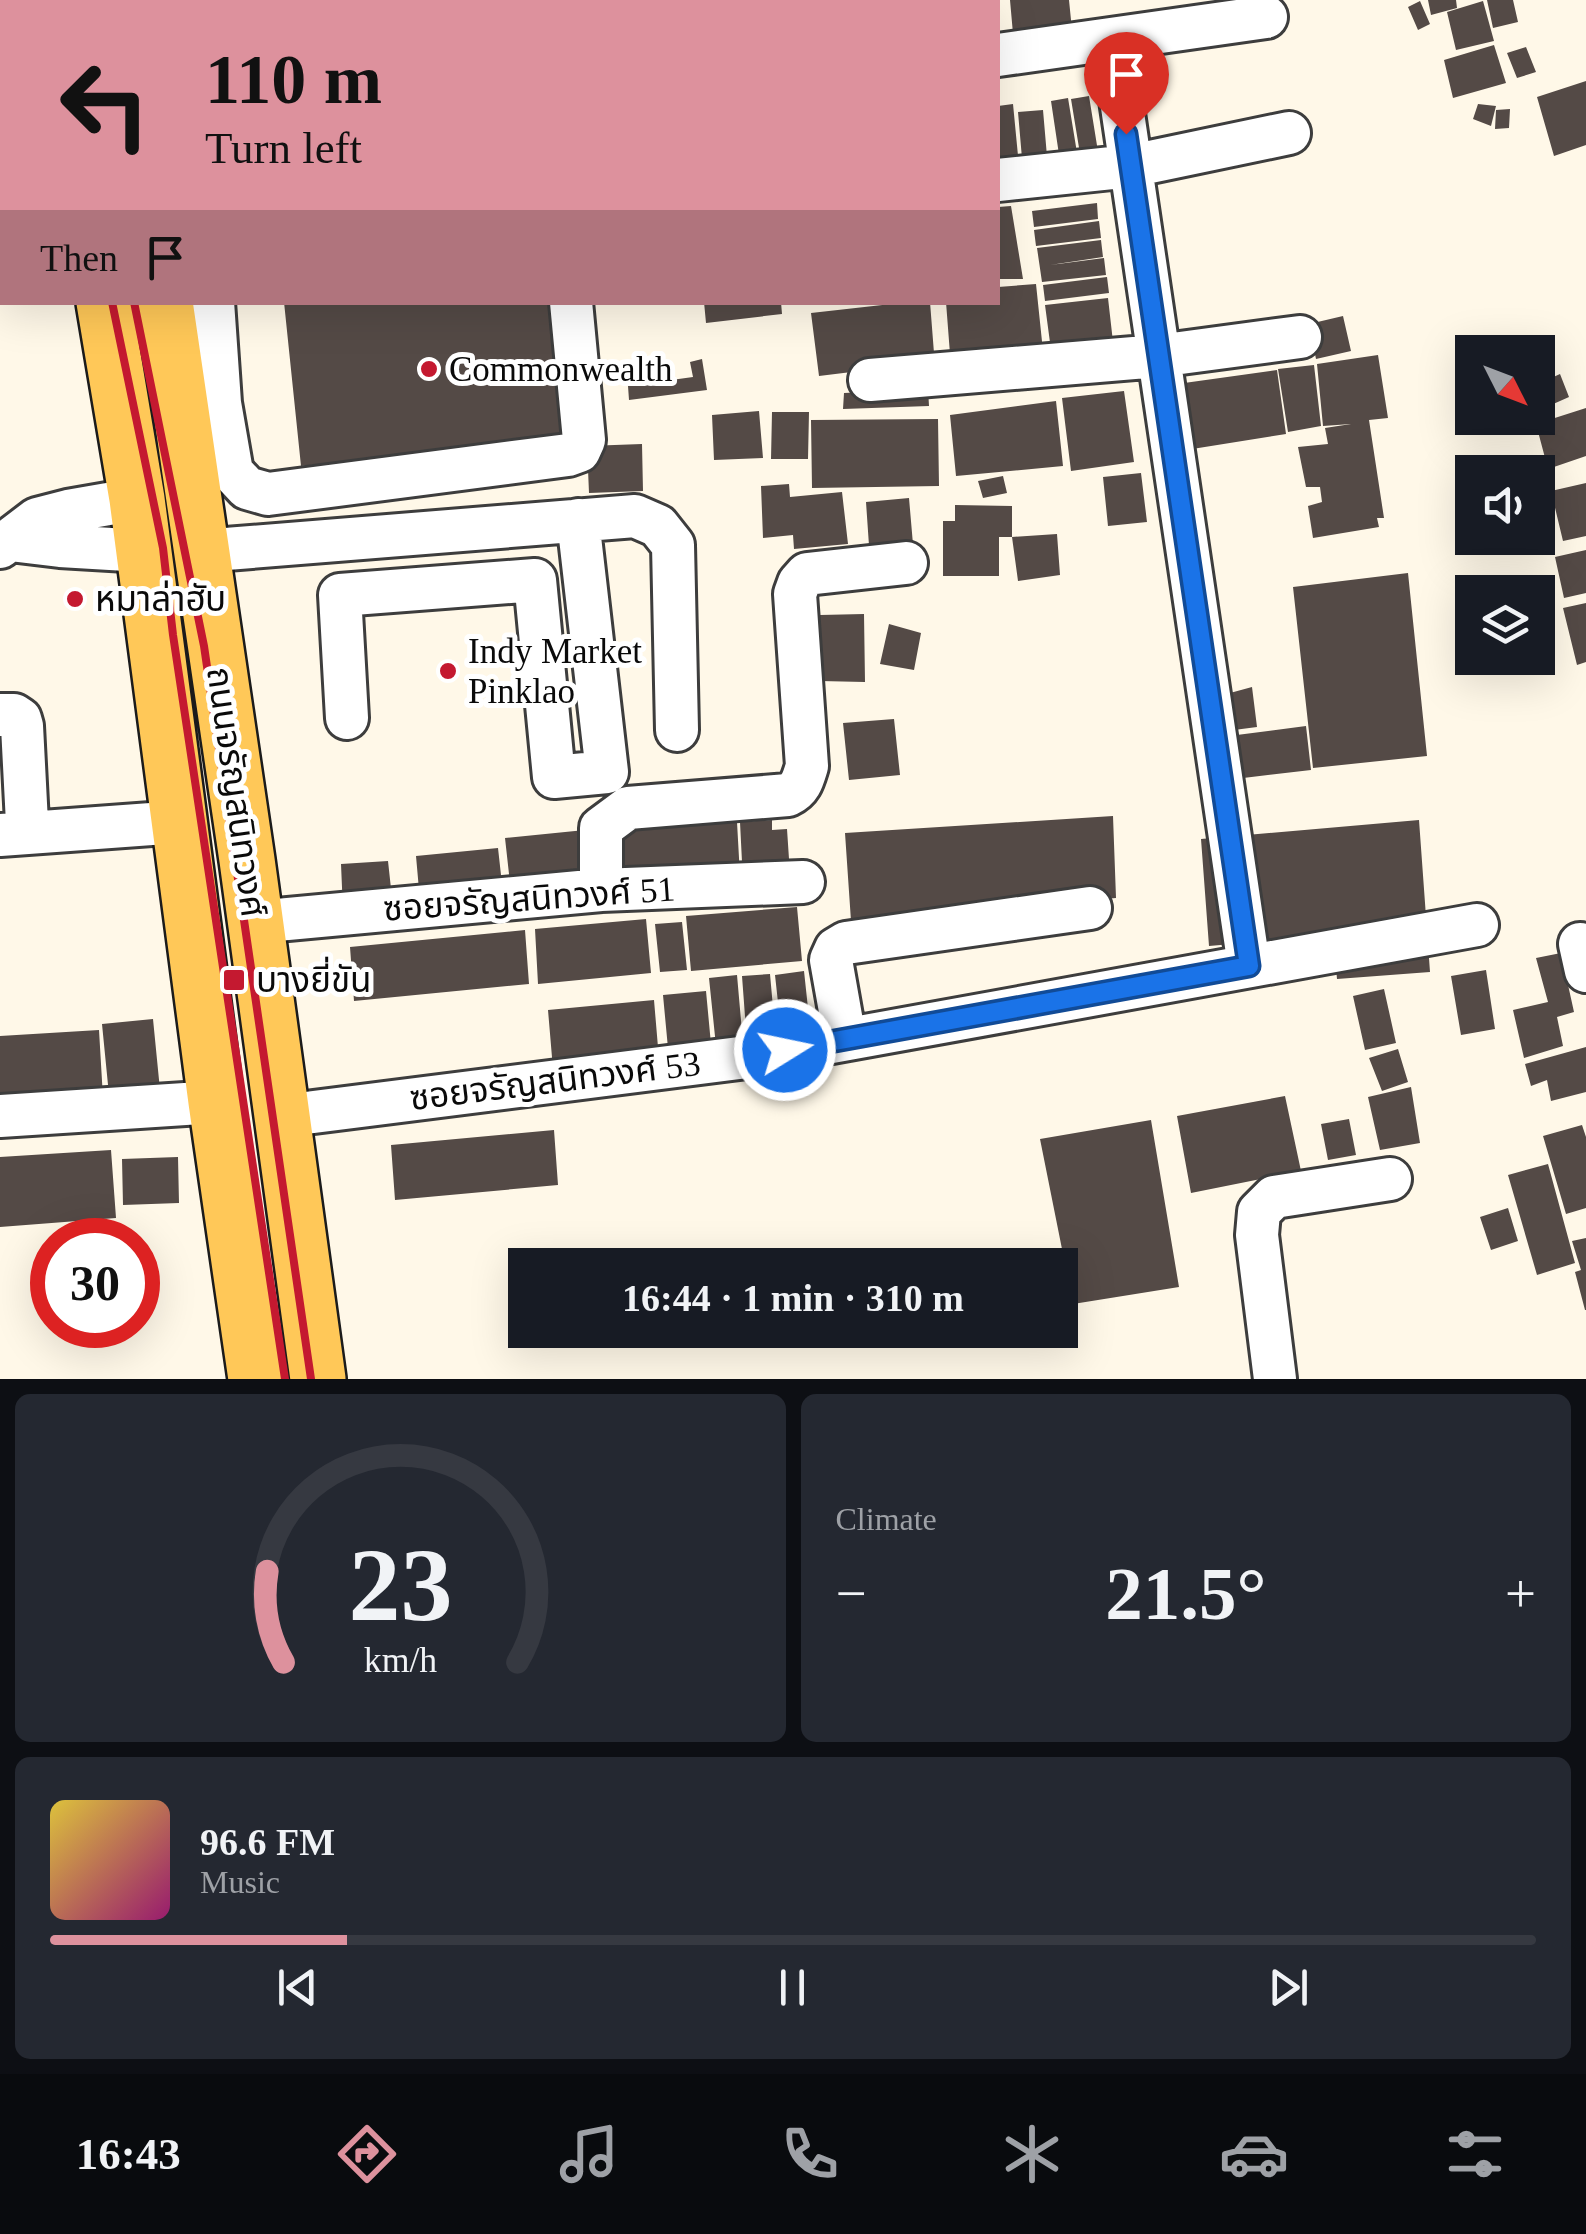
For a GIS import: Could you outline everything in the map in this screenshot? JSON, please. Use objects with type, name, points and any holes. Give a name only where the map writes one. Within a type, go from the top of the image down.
[{"type":"main road","name":"ถนนจรัญสนิทวงศ์","points":[[177,308],[200,406],[201,550],[318,1379]]},
{"type":"main road","name":"ถนนจรัญสนิทวงศ์","points":[[111,319],[256,1379]]},
{"type":"street","points":[[1000,55],[1134,24],[1266,17]]},
{"type":"street","points":[[1134,24],[1131,166],[1249,966]]},
{"type":"street","points":[[1000,180],[1131,166],[1289,133]]},
{"type":"street","points":[[200,406],[232,472],[240,483],[262,494],[576,453],[584,440],[571,305]]},
{"type":"street","points":[[870,380],[1158,356],[1300,337]]},
{"type":"street","points":[[201,550],[635,516],[658,526],[674,544],[677,730]]},
{"type":"street","points":[[347,718],[340,596],[535,580],[554,778],[606,772],[578,520]]},
{"type":"street","points":[[5,543],[60,546],[140,525]]},
{"type":"street","points":[[601,890],[601,828],[628,808],[788,795],[796,791],[807,766],[795,594],[799,582],[806,574],[906,562]]},
{"type":"street","points":[[0,715],[14,715],[22,726],[16,829],[179,822]]},
{"type":"street","name":"ซอยจรัญสนิทวงศ์ 51","points":[[255,922],[601,890],[803,882]]},
{"type":"street","points":[[845,1040],[830,960],[836,948],[846,943],[1090,908]]},
{"type":"street","name":"ซอยจรัญสนิทวงศ์ 53","points":[[282,1116],[754,1056],[1477,925]]},
{"type":"street","points":[[0,1116],[216,1102]]},
{"type":"street","points":[[1275,1379],[1257,1236],[1259,1212],[1274,1197],[1390,1179]]},
{"type":"building","points":[[1010,0],[1069,0],[1073,40],[1014,45]]},
{"type":"building","points":[[1428,0],[1456,0],[1457,8],[1431,15]]},
{"type":"building","points":[[1487,0],[1513,0],[1518,22],[1493,28]]},
{"type":"building","points":[[1420,1],[1430,24],[1418,30],[1408,7]]},
{"type":"building","points":[[1483,1],[1494,41],[1456,50],[1447,12]]},
{"type":"building","points":[[1494,45],[1506,83],[1453,98],[1444,60]]},
{"type":"building","points":[[1526,47],[1536,72],[1517,78],[1507,53]]},
{"type":"building","points":[[1586,81],[1586,145],[1554,156],[1537,97]]},
{"type":"building","points":[[1089,96],[1100,164],[1082,166],[1071,99]]},
{"type":"building","points":[[1068,98],[1079,165],[1061,168],[1051,101]]},
{"type":"building","points":[[1013,104],[1019,166],[1000,168],[1000,106]]},
{"type":"building","points":[[1478,104],[1496,106],[1491,126],[1473,119]]},
{"type":"building","points":[[1510,109],[1509,128],[1495,129],[1496,110]]},
{"type":"building","points":[[1043,110],[1048,168],[1023,170],[1018,112]]},
{"type":"building","points":[[1097,203],[1098,219],[1034,227],[1032,211]]},
{"type":"building","points":[[1011,206],[1023,279],[1000,279],[1000,207]]},
{"type":"building","points":[[1099,221],[1101,238],[1036,246],[1034,230]]},
{"type":"building","points":[[1101,240],[1103,257],[1050,265],[1104,258],[1106,275],[1042,282],[1037,248]]},
{"type":"building","points":[[1107,277],[1109,293],[1045,301],[1043,285]]},
{"type":"building","points":[[1036,284],[1043,351],[950,354],[946,305],[1000,305],[1000,287]]},
{"type":"building","points":[[1108,298],[1113,342],[1051,350],[1045,305]]},
{"type":"building","name":"Commonwealth","points":[[284,305],[559,305],[573,436],[301,466]]},
{"type":"building","points":[[704,305],[781,305],[782,314],[706,323]]},
{"type":"building","points":[[882,305],[930,305],[935,366],[819,376],[811,313]]},
{"type":"building","points":[[1343,316],[1351,351],[1316,359],[1309,324]]},
{"type":"building","points":[[1378,355],[1388,418],[1369,420],[1384,518],[1377,518],[1379,527],[1313,538],[1308,506],[1322,502],[1320,487],[1306,487],[1298,447],[1328,444],[1325,428],[1351,424],[1323,426],[1317,364]]},
{"type":"building","points":[[702,359],[707,390],[629,400],[628,386],[693,377],[690,362]]},
{"type":"building","points":[[1314,365],[1321,426],[1288,432],[1278,369]]},
{"type":"building","points":[[1277,370],[1286,434],[1186,450],[1177,384]]},
{"type":"building","points":[[1560,374],[1569,397],[1555,403],[1555,376]]},
{"type":"building","points":[[928,389],[929,406],[843,409],[844,393]]},
{"type":"building","points":[[1124,391],[1134,462],[1071,471],[1062,398]]},
{"type":"building","points":[[1056,401],[1063,466],[956,476],[950,415]]},
{"type":"building","points":[[1586,408],[1586,456],[1555,467],[1555,455],[1544,455],[1539,435],[1555,435],[1555,418]]},
{"type":"building","points":[[759,411],[763,458],[714,460],[712,415]]},
{"type":"building","points":[[772,412],[809,412],[808,459],[771,459]]},
{"type":"building","points":[[938,419],[939,486],[812,488],[811,420]]},
{"type":"building","points":[[642,444],[643,491],[589,493],[587,446]]},
{"type":"building","points":[[1141,473],[1147,522],[1108,526],[1103,477]]},
{"type":"building","points":[[1003,476],[1007,493],[983,498],[978,481]]},
{"type":"building","points":[[1586,483],[1586,536],[1563,541],[1555,490]]},
{"type":"building","points":[[789,484],[790,497],[842,492],[848,544],[794,549],[793,535],[763,538],[761,486]]},
{"type":"building","points":[[909,498],[914,556],[870,560],[866,502]]},
{"type":"building","points":[[955,505],[1012,506],[1012,537],[999,537],[999,576],[943,576],[943,521],[955,521]]},
{"type":"building","points":[[1057,534],[1060,575],[1018,581],[1012,537]]},
{"type":"building","points":[[1586,550],[1586,593],[1564,598],[1555,557]]},
{"type":"building","points":[[1408,573],[1427,756],[1313,768],[1293,587]]},
{"type":"building","points":[[1586,603],[1586,662],[1577,665],[1563,608]]},
{"type":"building","points":[[864,614],[865,682],[820,681],[820,615]]},
{"type":"building","points":[[889,624],[921,633],[914,670],[880,664]]},
{"type":"building","points":[[1252,687],[1257,727],[1234,730],[1230,693]]},
{"type":"building","points":[[894,719],[900,775],[849,780],[843,723]]},
{"type":"building","points":[[1306,726],[1311,770],[1235,779],[1229,736]]},
{"type":"building","points":[[1113,816],[1116,898],[851,921],[845,833]]},
{"type":"building","points":[[772,820],[772,830],[787,829],[789,859],[777,859],[778,880],[743,882],[740,822]]},
{"type":"building","points":[[1419,820],[1430,972],[1337,979],[1333,935],[1209,946],[1201,839]]},
{"type":"building","points":[[737,822],[740,876],[612,883],[610,828]]},
{"type":"building","points":[[585,830],[590,884],[511,892],[505,838]]},
{"type":"building","points":[[498,848],[503,893],[420,901],[416,856]]},
{"type":"building","points":[[388,861],[393,907],[343,911],[341,864]]},
{"type":"building","points":[[797,907],[802,961],[691,971],[686,916]]},
{"type":"building","points":[[646,919],[651,973],[538,984],[535,929]]},
{"type":"building","points":[[682,922],[687,970],[660,972],[655,924]]},
{"type":"building","points":[[525,930],[529,984],[354,1001],[350,947]]},
{"type":"building","points":[[1561,953],[1574,1012],[1557,1017],[1563,1046],[1524,1058],[1513,1010],[1548,1002],[1536,958]]},
{"type":"building","points":[[1486,970],[1495,1029],[1461,1035],[1451,976]]},
{"type":"building","points":[[804,971],[811,1036],[782,1039],[775,975]]},
{"type":"building","points":[[770,974],[776,1041],[747,1043],[742,976]]},
{"type":"building","points":[[737,975],[743,1043],[716,1046],[709,978]]},
{"type":"building","points":[[1384,989],[1396,1043],[1365,1050],[1353,996]]},
{"type":"building","points":[[706,991],[712,1055],[669,1059],[663,995]]},
{"type":"building","points":[[654,1000],[659,1059],[553,1069],[548,1010]]},
{"type":"building","points":[[153,1019],[160,1090],[109,1095],[102,1024]]},
{"type":"building","points":[[99,1030],[103,1098],[0,1105],[0,1036]]},
{"type":"building","points":[[1586,1047],[1586,1092],[1551,1101],[1547,1080],[1531,1086],[1525,1064]]},
{"type":"building","points":[[1398,1049],[1408,1082],[1382,1091],[1369,1058]]},
{"type":"building","points":[[1411,1087],[1420,1143],[1380,1150],[1368,1097]]},
{"type":"building","points":[[1285,1096],[1301,1171],[1191,1193],[1177,1116]]},
{"type":"building","points":[[1349,1119],[1356,1155],[1328,1160],[1321,1124]]},
{"type":"building","points":[[1151,1120],[1179,1287],[1078,1303],[1078,1248],[1062,1248],[1040,1139]]},
{"type":"building","points":[[1582,1125],[1586,1137],[1586,1208],[1566,1214],[1543,1136]]},
{"type":"building","points":[[554,1130],[558,1185],[395,1200],[391,1145]]},
{"type":"building","points":[[111,1150],[116,1218],[30,1218],[30,1225],[0,1227],[0,1157]]},
{"type":"building","points":[[178,1157],[179,1203],[123,1205],[122,1159]]},
{"type":"building","points":[[1548,1164],[1575,1263],[1537,1275],[1508,1175]]},
{"type":"building","points":[[1508,1208],[1518,1241],[1491,1250],[1480,1217]]},
{"type":"building","points":[[1586,1238],[1585,1310],[1575,1272],[1581,1270],[1572,1241]]},
{"type":"railway","points":[[113,305],[163,548],[285,1379]]},
{"type":"railway","points":[[135,305],[204,646],[311,1379]]},
{"type":"place","name":"Commonwealth","points":[[429,369]]},
{"type":"place","name":"หมาล่าฮับ","points":[[75,599]]},
{"type":"place","name":"Indy Market Pinklao","points":[[448,671]]},
{"type":"place","name":"บางยี่ขัน","points":[[234,980]]},
{"type":"route","points":[[785,1050],[1249,966],[1126,134]]}]
